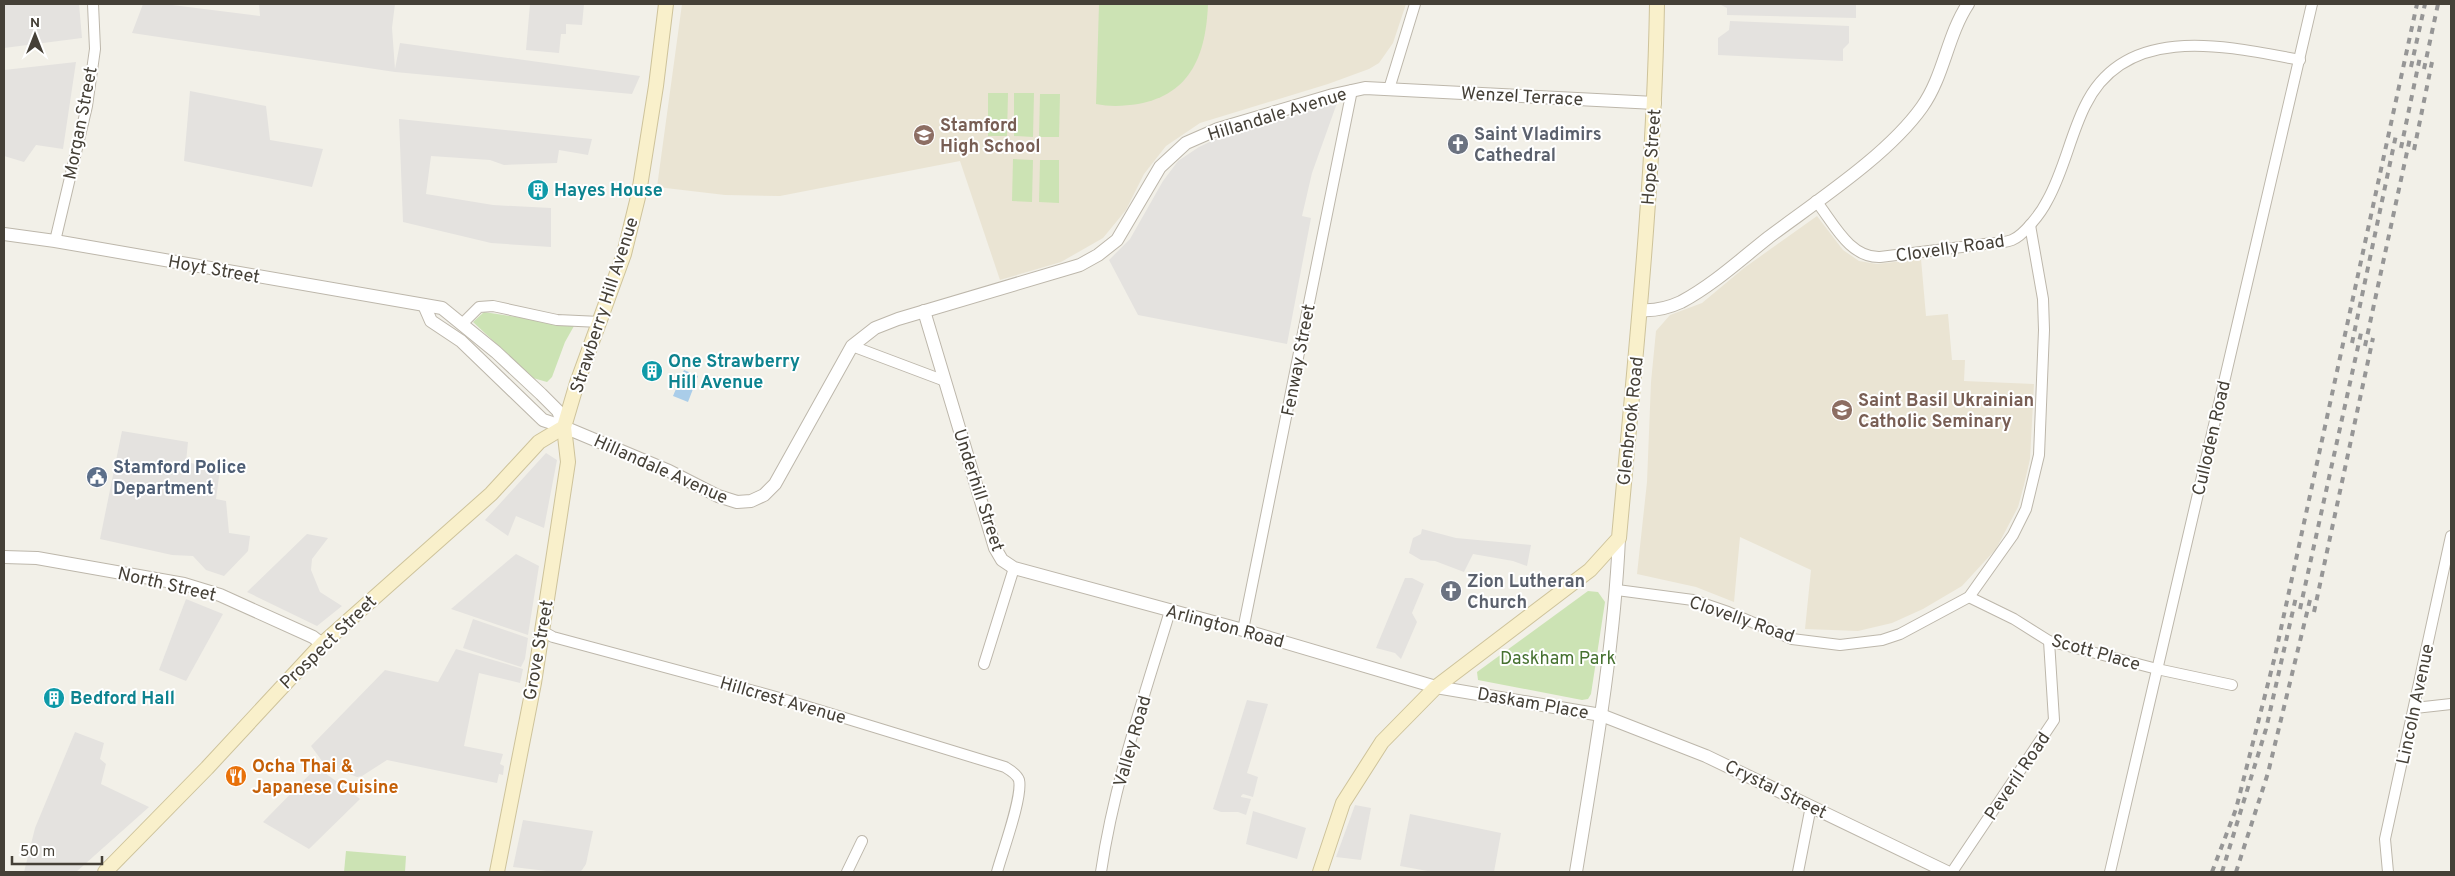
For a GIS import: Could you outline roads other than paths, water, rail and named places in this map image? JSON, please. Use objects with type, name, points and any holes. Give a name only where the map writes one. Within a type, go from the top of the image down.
[{"type":"main road","name":"Strawberry Hill Avenue","points":[[564,427],[577,384],[624,254],[640,193],[666,4]]},
{"type":"main road","name":"Hope Street","points":[[1641,310],[1655,103],[1658,4]]},
{"type":"main road","name":"Glenbrook Road","points":[[1619,538],[1641,310]]},
{"type":"main road","name":"Grove Street","points":[[496,872],[542,631],[568,462],[564,427]]},
{"type":"main road","name":"Prospect Street","points":[[105,872],[207,768],[322,644],[491,494],[539,442],[564,427]]},
{"type":"main road","points":[[1320,872],[1343,803],[1361,772],[1382,742],[1436,687],[1590,570],[1619,538]]},
{"type":"street","name":"Morgan Street","points":[[55,241],[87,106],[95,49],[93,4]]},
{"type":"street","points":[[1389,89],[1415,4]]},
{"type":"street","points":[[1641,310],[1656,311],[1690,297],[1816,201],[1901,132],[1922,106],[1934,84],[1958,22],[1968,4]]},
{"type":"street","name":"Culloden Road","points":[[2110,872],[2312,4]]},
{"type":"street","points":[[2030,225],[2053,192],[2085,106],[2101,80],[2125,61],[2137,54],[2152,50],[2187,46],[2236,49],[2300,60]]},
{"type":"street","name":"Hillandale Avenue","points":[[564,427],[669,471],[718,496],[737,502],[751,501],[764,495],[775,484],[852,346],[875,328],[924,311],[1086,262],[1111,247],[1117,240],[1160,168],[1186,143],[1218,128],[1352,90],[1389,89]]},
{"type":"street","name":"Wenzel Terrace","points":[[1389,89],[1655,103]]},
{"type":"street","name":"Fenway Street","points":[[1243,630],[1352,90]]},
{"type":"street","name":"Clovelly Road","points":[[1617,590],[1693,600],[1728,612],[1792,639],[1840,645],[1882,640],[1900,634],[1969,596],[2013,535],[2026,508],[2039,455],[2044,330],[2043,300],[2030,225],[2012,240],[1874,257],[1862,254],[1852,247],[1816,201]]},
{"type":"street","name":"Hoyt Street","points":[[4,234],[55,241],[442,308],[496,352],[542,395],[558,412],[564,427]]},
{"type":"street","points":[[424,305],[431,321],[461,341],[543,420],[564,427]]},
{"type":"street","points":[[462,324],[478,307],[493,306],[557,320],[600,322]]},
{"type":"street","name":"Underhill Street","points":[[924,311],[995,548],[1002,560],[1014,568],[984,664]]},
{"type":"street","points":[[852,346],[945,381]]},
{"type":"street","name":"Lincoln Avenue","points":[[2388,872],[2385,839],[2448,566],[2451,536]]},
{"type":"street","name":"Daskam Place","points":[[1436,687],[1601,715],[1617,590],[1619,538]]},
{"type":"street","name":"North Street","points":[[4,557],[19,556],[72,564],[169,581],[206,590],[313,637],[322,644]]},
{"type":"street","name":"Arlington Road","points":[[1014,568],[1243,630],[1436,687]]},
{"type":"street","name":"Scott Place","points":[[1969,596],[2014,619],[2049,641],[2157,669],[2232,685]]},
{"type":"street","name":"Valley Road","points":[[1101,872],[1106,835],[1125,760],[1170,611]]},
{"type":"street","name":"Hillcrest Avenue","points":[[542,631],[553,637],[785,700],[1005,767],[1013,772],[1019,780],[1019,794],[997,872]]},
{"type":"street","name":"Peveril Road","points":[[1952,872],[2054,720],[2049,641]]},
{"type":"street","points":[[2415,708],[2451,704]]},
{"type":"street","points":[[1576,872],[1601,715]]},
{"type":"street","name":"Crystal Street","points":[[1601,715],[1706,756],[1947,872]]},
{"type":"street","points":[[1798,872],[1811,806]]},
{"type":"street","points":[[847,872],[862,841]]},
{"type":"water","points":[[684,370],[698,376],[688,402],[673,396]]},
{"type":"railway","points":[[2212,872],[2236,809],[2275,656],[2417,4]]},
{"type":"railway","points":[[2411,67],[2425,4]]},
{"type":"railway","points":[[2424,69],[2438,4]]},
{"type":"railway","points":[[2401,148],[2420,57]]},
{"type":"railway","points":[[2414,150],[2432,62]]},
{"type":"railway","points":[[2352,343],[2396,135]]},
{"type":"railway","points":[[2365,346],[2410,138]]},
{"type":"railway","points":[[2300,609],[2361,333]]},
{"type":"railway","points":[[2314,612],[2373,338]]},
{"type":"railway","points":[[2222,872],[2266,729],[2296,597]]},
{"type":"railway","points":[[2236,872],[2268,773],[2310,600]]},
{"type":"place","name":"Stamford High School","points":[[924,135]]},
{"type":"place","name":"Saint Vladimirs Cathedral","points":[[1458,144]]},
{"type":"place","name":"Hayes House","points":[[538,190]]},
{"type":"place","name":"One Strawberry Hill Avenue","points":[[652,371]]},
{"type":"place","name":"Saint Basil Ukrainian Catholic Seminary","points":[[1842,410]]},
{"type":"place","name":"Stamford Police Department","points":[[97,477]]},
{"type":"place","name":"Zion Lutheran Church","points":[[1451,591]]},
{"type":"place","name":"Bedford Hall","points":[[54,698]]},
{"type":"place","name":"Ocha Thai & Japanese Cuisine","points":[[236,776]]},
{"type":"park label","name":"Daskham Park","points":[[1558,658]]}]
